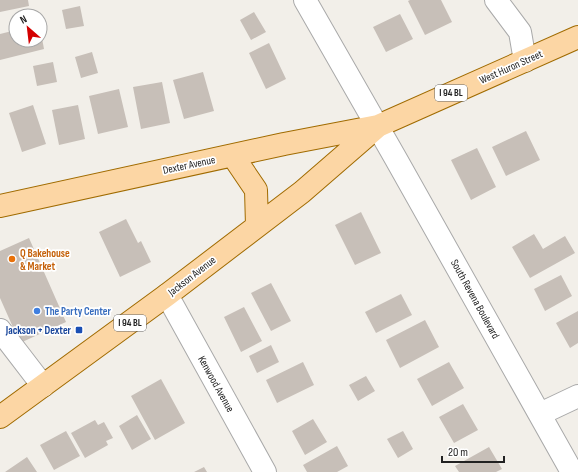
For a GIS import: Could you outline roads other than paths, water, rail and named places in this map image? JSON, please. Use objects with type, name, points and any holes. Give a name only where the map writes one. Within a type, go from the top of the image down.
[{"type":"main road","name":"West Huron Street","points":[[378,126],[578,37]]},
{"type":"main road","name":"Dexter Avenue","points":[[0,206],[284,144],[378,126]]},
{"type":"main road","name":"Jackson Avenue","points":[[0,417],[167,295],[306,189],[378,126]]},
{"type":"main road","points":[[233,156],[256,190],[257,226]]},
{"type":"street","name":"South Revena Boulevard","points":[[305,0],[378,126],[572,472]]},
{"type":"street","points":[[496,0],[520,32],[525,61]]},
{"type":"street","name":"Kenwood Avenue","points":[[167,295],[265,472]]},
{"type":"street","points":[[0,330],[44,386]]},
{"type":"street","points":[[540,414],[578,396]]},
{"type":"place","name":"Q Bakehouse & Market","points":[[12,259]]},
{"type":"place","name":"The Party Center","points":[[37,311]]},
{"type":"place","name":"Jackson + Dexter","points":[[79,330]]}]
